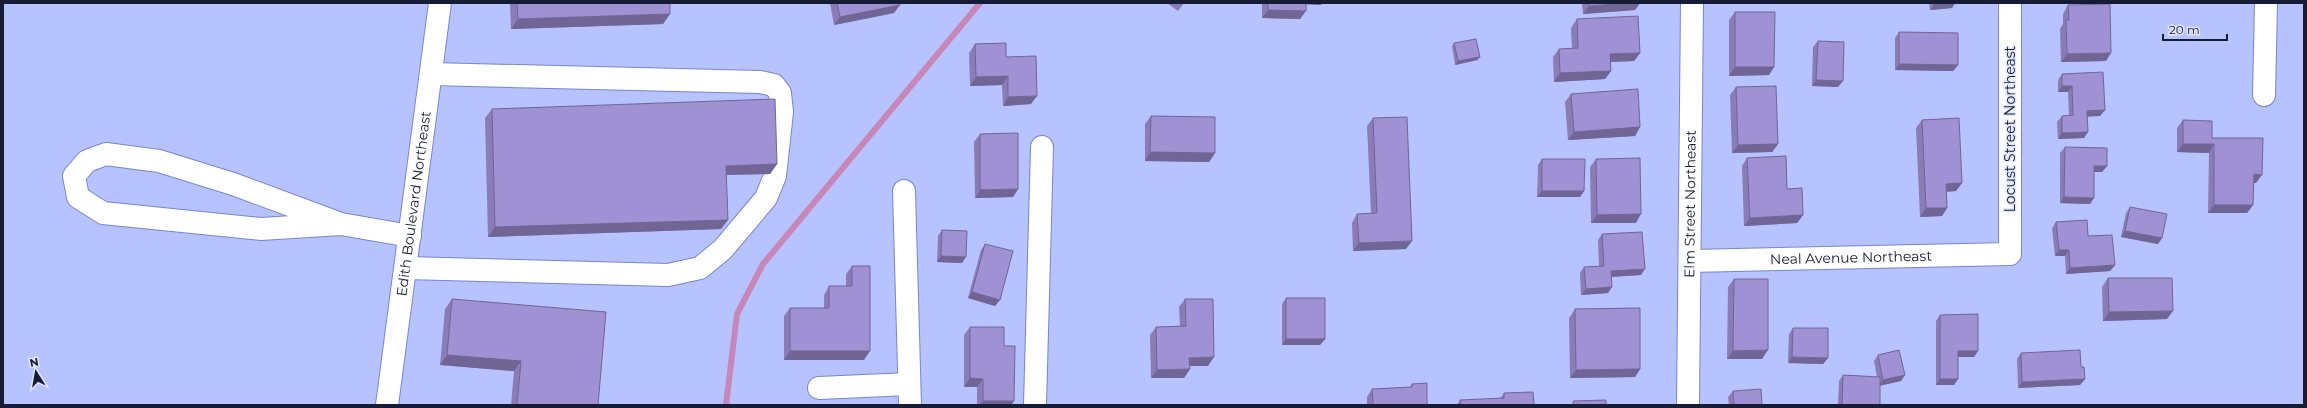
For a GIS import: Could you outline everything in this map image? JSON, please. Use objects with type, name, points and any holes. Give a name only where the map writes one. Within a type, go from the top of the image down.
[{"type":"street","name":"Edith Boulevard Northeast","points":[[388,405],[440,3]]},
{"type":"street","name":"Elm Street Northeast","points":[[1688,405],[1691,261],[1692,3]]},
{"type":"street","name":"Locust Street Northeast","points":[[2010,3],[2010,254]]},
{"type":"street","points":[[2264,95],[2266,3]]},
{"type":"street","points":[[406,268],[668,275],[700,268],[723,249],[766,198],[775,176],[782,112],[780,93],[774,85],[760,82],[431,74]]},
{"type":"street","points":[[1035,405],[1042,147]]},
{"type":"street","points":[[341,224],[261,229],[103,213],[78,197],[74,176],[87,161],[106,154],[159,161],[233,184],[341,224],[410,236]]},
{"type":"street","points":[[819,388],[909,395],[904,191]]},
{"type":"street","name":"Neal Avenue Northeast","points":[[1691,261],[2010,254]]},
{"type":"building","points":[[517,3],[670,3],[670,14],[518,19]]},
{"type":"building","points":[[837,3],[900,3],[900,5],[840,17]]},
{"type":"building","points":[[1268,3],[1306,3],[1306,11],[1268,10]]},
{"type":"building","points":[[1589,3],[1630,3],[1589,6]]},
{"type":"building","points":[[2110,4],[2111,53],[2067,54],[2066,20],[2069,20],[2068,5]]},
{"type":"building","points":[[1735,12],[1775,12],[1774,67],[1735,67]]},
{"type":"building","points":[[1638,16],[1640,53],[1610,54],[1611,71],[1560,73],[1559,49],[1578,48],[1577,19]]},
{"type":"building","points":[[1899,32],[1958,33],[1958,65],[1899,64]]},
{"type":"building","points":[[1476,39],[1480,57],[1458,61],[1454,43]]},
{"type":"building","points":[[1818,41],[1844,42],[1843,81],[1816,80]]},
{"type":"building","points":[[1006,43],[1006,57],[1036,56],[1037,96],[1008,97],[1008,76],[976,77],[975,44]]},
{"type":"building","points":[[2103,72],[2105,110],[2087,111],[2088,132],[2062,133],[2062,116],[2073,115],[2072,86],[2062,86],[2062,74]]},
{"type":"building","points":[[1776,86],[1778,144],[1738,145],[1736,87]]},
{"type":"building","points":[[1638,89],[1640,127],[1574,132],[1571,94]]},
{"type":"building","points":[[775,99],[777,164],[726,166],[728,220],[495,227],[492,109]]},
{"type":"building","points":[[1151,116],[1215,117],[1215,153],[1150,152]]},
{"type":"building","points":[[1407,117],[1412,241],[1359,243],[1357,214],[1377,213],[1373,118]]},
{"type":"building","points":[[1959,118],[1962,183],[1946,184],[1947,208],[1926,208],[1922,120]]},
{"type":"building","points":[[2183,120],[2212,121],[2212,138],[2263,138],[2262,175],[2254,174],[2253,205],[2214,205],[2214,144],[2183,144]]},
{"type":"building","points":[[1018,133],[1018,189],[980,190],[980,134]]},
{"type":"building","points":[[2065,147],[2107,148],[2107,166],[2094,166],[2094,198],[2064,197]]},
{"type":"building","points":[[1786,156],[1787,189],[1802,188],[1803,215],[1750,218],[1747,158]]},
{"type":"building","points":[[1640,158],[1641,214],[1597,215],[1596,159]]},
{"type":"building","points":[[1542,159],[1585,159],[1584,191],[1542,191]]},
{"type":"building","points":[[2130,207],[2167,214],[2162,238],[2125,231]]},
{"type":"building","points":[[2087,220],[2088,236],[2112,235],[2115,265],[2070,268],[2069,250],[2059,250],[2056,222]]},
{"type":"building","points":[[942,230],[967,231],[966,257],[941,256]]},
{"type":"building","points":[[1642,232],[1645,269],[1611,271],[1612,287],[1586,289],[1584,267],[1604,266],[1602,234]]},
{"type":"building","points":[[985,244],[1013,251],[1000,300],[972,292]]},
{"type":"building","points":[[852,266],[870,266],[870,351],[790,351],[790,308],[829,308],[829,286],[852,286]]},
{"type":"building","points":[[2108,278],[2172,278],[2173,311],[2109,312]]},
{"type":"building","points":[[1734,279],[1768,279],[1768,350],[1733,351]]},
{"type":"building","points":[[1286,298],[1325,298],[1325,339],[1286,339]]},
{"type":"building","points":[[452,299],[606,312],[598,405],[517,405],[521,361],[447,355]]},
{"type":"building","points":[[1185,299],[1213,299],[1214,357],[1189,358],[1190,369],[1157,370],[1156,327],[1186,326]]},
{"type":"building","points":[[1640,308],[1640,369],[1576,370],[1575,309]]},
{"type":"building","points":[[1978,314],[1978,351],[1958,351],[1958,379],[1940,379],[1940,315]]},
{"type":"building","points":[[970,327],[1004,327],[1004,346],[1015,346],[1014,401],[983,401],[983,379],[970,378]]},
{"type":"building","points":[[1793,328],[1828,328],[1828,358],[1792,357]]},
{"type":"building","points":[[1899,350],[1905,375],[1883,380],[1878,355]]},
{"type":"building","points":[[2080,350],[2081,367],[2084,367],[2085,379],[2022,382],[2021,353]]},
{"type":"building","points":[[1843,375],[1880,377],[1880,405],[1842,405]]},
{"type":"building","points":[[1427,383],[1427,405],[1373,405],[1372,389],[1412,387],[1412,384]]},
{"type":"building","points":[[1761,389],[1762,405],[1734,405],[1733,391]]},
{"type":"building","points":[[1533,392],[1534,405],[1461,405],[1460,400],[1504,398],[1504,393]]},
{"type":"building","points":[[1606,400],[1606,405],[1573,405],[1573,401]]},
{"type":"waterway","points":[[726,405],[737,314],[763,264],[980,3]]}]
